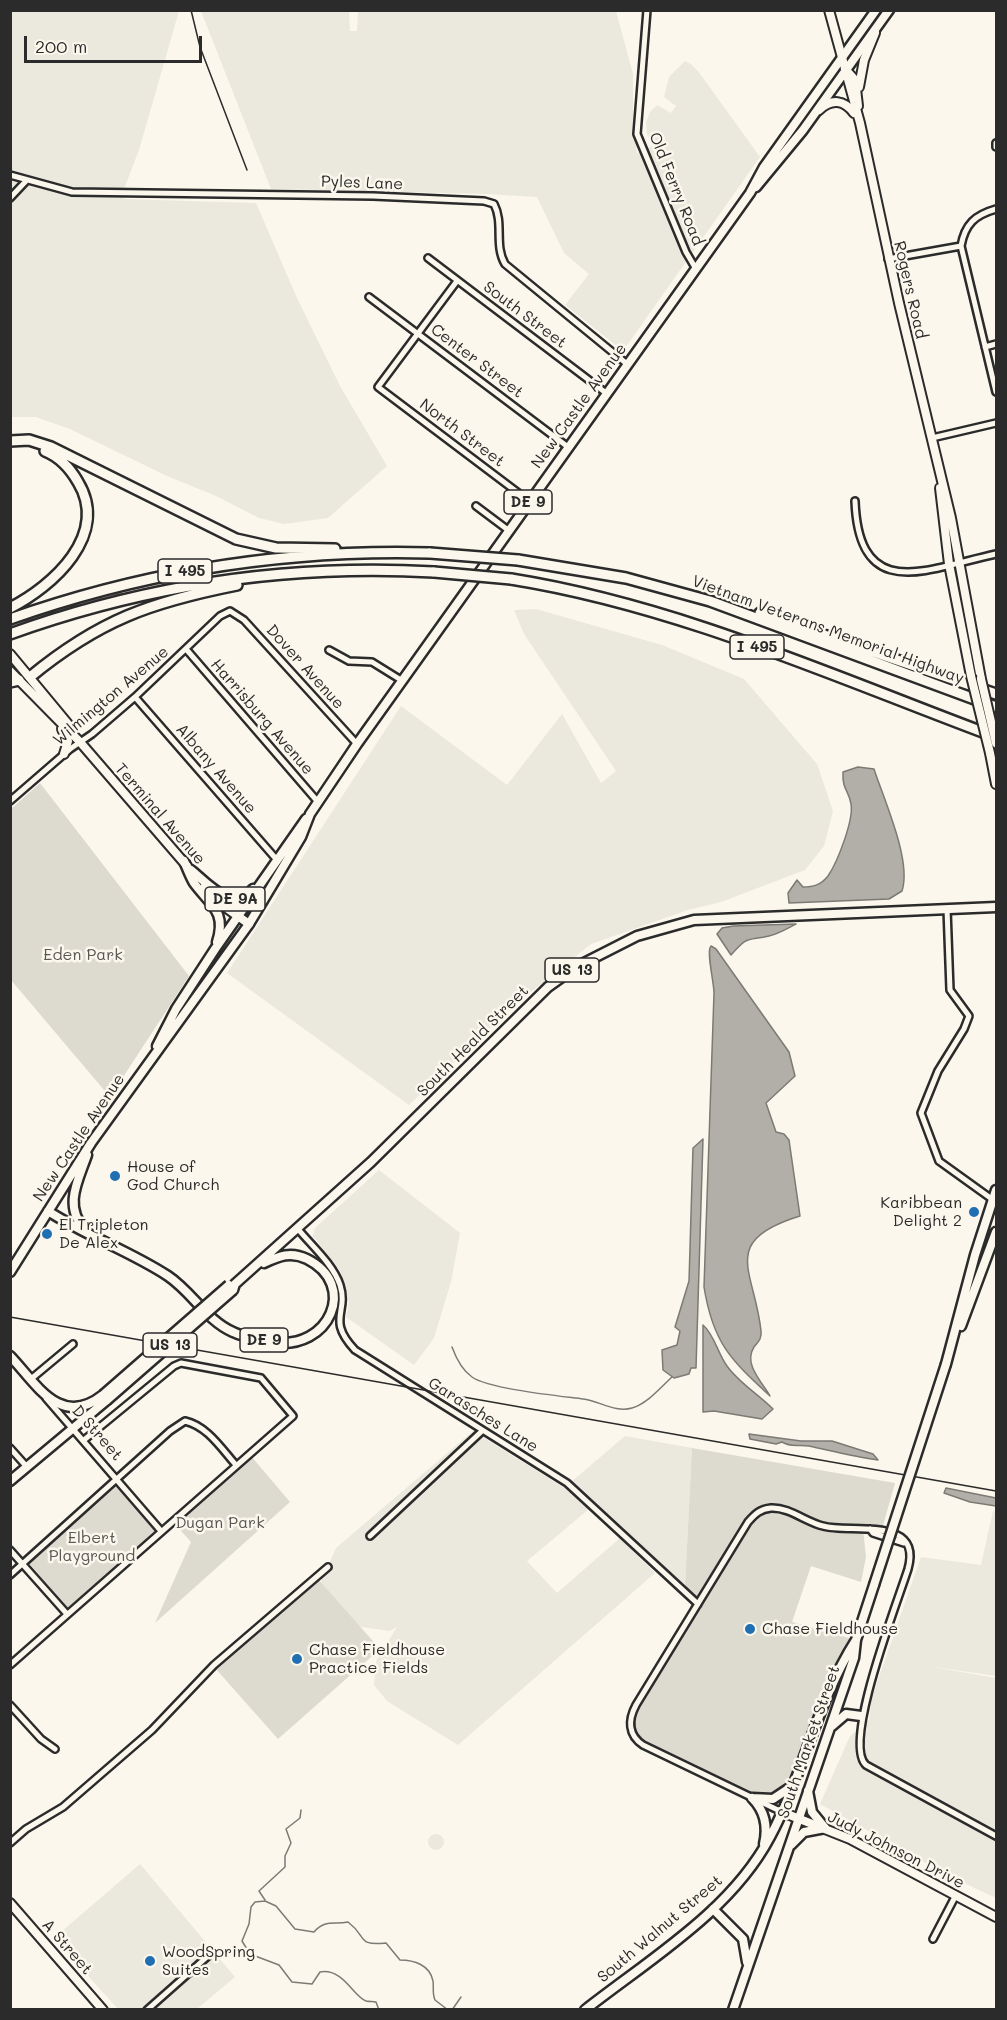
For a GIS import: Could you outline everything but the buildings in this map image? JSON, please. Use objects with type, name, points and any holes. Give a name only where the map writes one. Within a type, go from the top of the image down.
[{"type":"highway","points":[[10,441],[35,441],[51,447],[214,530],[243,541],[283,549],[317,548],[364,552]]},
{"type":"highway","points":[[10,446],[39,448],[61,460],[81,486],[87,510],[81,541],[68,564],[48,584],[10,608]]},
{"type":"highway","name":"Vietnam Veterans Memorial Highway","points":[[11,619],[82,595],[167,574],[278,558],[364,552],[430,553],[518,560],[626,578],[732,608],[996,707]]},
{"type":"highway","points":[[30,676],[93,631],[123,615],[201,592],[304,572]]},
{"type":"highway","name":"I 495","points":[[10,634],[91,608],[166,590],[249,577],[304,572],[435,572],[511,579],[604,597],[677,618],[996,737]]},
{"type":"highway","points":[[732,608],[773,616],[996,694]]},
{"type":"main road","name":"New Castle Avenue","points":[[154,1053],[159,1037],[176,1009],[275,861],[310,814],[401,680],[750,193],[764,167],[876,10]]},
{"type":"main road","name":"New Castle Avenue","points":[[750,193],[772,171],[889,10]]},
{"type":"main road","name":"New Castle Avenue","points":[[10,1272],[91,1143],[249,924],[301,837],[310,814]]},
{"type":"main road","points":[[184,861],[193,882],[219,913],[221,925],[215,949]]},
{"type":"main road","name":"DE 9A","points":[[191,870],[225,897],[238,899],[249,894],[275,861]]},
{"type":"main road","name":"South Heald Street","points":[[10,1481],[74,1429],[105,1397],[255,1267],[371,1162],[548,987],[576,967],[637,936],[694,920],[996,907]]},
{"type":"main road","name":"DE 9","points":[[91,1143],[72,1203],[78,1221],[94,1238],[166,1275],[187,1290],[218,1323],[234,1333],[288,1344],[305,1340],[321,1330],[331,1315],[334,1298],[329,1280],[318,1266],[302,1257],[287,1254],[255,1267]]},
{"type":"main road","name":"South Market Street","points":[[733,2010],[854,1658],[856,1640],[952,1345],[975,1255],[995,1201],[996,1190]]},
{"type":"main road","points":[[48,1211],[94,1238]]},
{"type":"main road","name":"South Market Street","points":[[952,1345],[996,1232]]},
{"type":"main road","points":[[10,1351],[28,1376]]},
{"type":"main road","name":"D Street","points":[[10,1356],[40,1393]]},
{"type":"main road","name":"South Heald Street","points":[[40,1393],[53,1401],[73,1406],[87,1405],[105,1397]]},
{"type":"main road","name":"South Walnut Street","points":[[585,2010],[713,1909],[739,1883],[762,1851],[782,1812],[827,1693],[856,1640]]},
{"type":"main road","points":[[830,1728],[846,1714],[861,1716]]},
{"type":"main road","points":[[752,1798],[773,1800],[791,1786]]},
{"type":"main road","points":[[789,1847],[804,1832],[825,1828],[812,1812],[808,1791]]},
{"type":"main road","points":[[752,1798],[761,1809],[766,1826],[762,1851]]},
{"type":"main road","points":[[713,1909],[747,1947],[747,1969]]},
{"type":"street","name":"Old Ferry Road","points":[[647,10],[638,134],[686,252],[696,269]]},
{"type":"street","name":"Rogers Road","points":[[829,10],[860,123],[888,259],[932,438],[960,562],[981,679],[996,743]]},
{"type":"street","points":[[857,95],[864,60],[880,24]]},
{"type":"street","name":"Rogers Road","points":[[846,70],[855,80],[860,123]]},
{"type":"street","points":[[830,75],[846,70]]},
{"type":"street","points":[[812,118],[827,104],[838,101],[850,108],[860,123]]},
{"type":"street","name":"Pyles Lane","points":[[10,175],[72,192],[373,195],[484,201],[494,204],[498,213],[499,254],[505,264],[627,364]]},
{"type":"street","points":[[10,198],[27,180]]},
{"type":"street","points":[[996,208],[977,216],[968,223],[961,246],[996,392]]},
{"type":"street","points":[[888,259],[961,246]]},
{"type":"street","name":"South Street","points":[[428,258],[606,393]]},
{"type":"street","points":[[418,334],[457,281]]},
{"type":"street","name":"Center Street","points":[[369,297],[568,447]]},
{"type":"street","name":"North Street","points":[[418,334],[378,387],[529,501]]},
{"type":"street","points":[[985,347],[996,344]]},
{"type":"street","points":[[932,438],[996,423]]},
{"type":"street","name":"Rogers Road","points":[[937,463],[949,564],[971,676],[996,784]]},
{"type":"street","points":[[855,501],[862,547],[883,568],[900,573],[914,573],[996,554]]},
{"type":"street","points":[[476,506],[508,530]]},
{"type":"street","name":"Wilmington Avenue","points":[[10,801],[135,697],[220,616],[230,611]]},
{"type":"street","name":"Dover Avenue","points":[[230,611],[244,620],[357,744]]},
{"type":"street","name":"Harrisburg Avenue","points":[[186,649],[318,802]]},
{"type":"street","points":[[329,650],[349,661],[372,662],[401,680]]},
{"type":"street","name":"Terminal Avenue","points":[[10,654],[30,676],[80,742],[191,870],[238,917],[249,924]]},
{"type":"street","name":"Terminal Avenue","points":[[10,671],[15,681],[80,742]]},
{"type":"street","points":[[15,681],[30,676]]},
{"type":"street","name":"Albany Avenue","points":[[135,697],[275,861]]},
{"type":"street","points":[[39,703],[66,733],[68,745],[64,754]]},
{"type":"street","points":[[947,909],[950,990],[969,1016],[964,1029],[938,1071],[921,1113],[939,1161],[995,1201]]},
{"type":"street","name":"Garasches Lane","points":[[298,1228],[335,1274],[341,1287],[338,1323],[345,1339],[355,1350],[578,1492],[698,1605]]},
{"type":"street","points":[[28,1376],[73,1344]]},
{"type":"street","points":[[10,1665],[293,1416],[261,1378],[181,1363],[174,1366],[84,1440]]},
{"type":"street","name":"D Street","points":[[40,1393],[84,1440],[160,1531]]},
{"type":"street","points":[[10,1575],[170,1431],[185,1421],[205,1430],[236,1465]]},
{"type":"street","points":[[370,1536],[482,1431]]},
{"type":"street","points":[[10,1448],[27,1467]]},
{"type":"street","points":[[782,1812],[643,1745],[635,1739],[631,1730],[634,1710],[748,1522],[763,1510],[782,1510],[832,1528],[870,1529],[875,1527],[898,1535],[909,1547],[911,1561],[861,1716],[858,1753],[866,1766],[996,1836]]},
{"type":"street","points":[[10,1550],[67,1614]]},
{"type":"street","points":[[10,1843],[26,1829],[63,1807],[99,1776],[152,1730],[214,1665],[328,1567]]},
{"type":"street","points":[[10,1704],[41,1739],[55,1749]]},
{"type":"street","name":"Judy Johnson Drive","points":[[782,1812],[825,1828],[996,1917]]},
{"type":"street","points":[[933,1939],[956,1895]]},
{"type":"street","name":"A Street","points":[[10,1903],[103,2010]]},
{"type":"street","points":[[147,2010],[208,1956]]},
{"type":"shaded area","points":[[11,11],[179,11],[139,150],[124,189],[124,199],[256,203],[297,298],[340,386],[387,466],[328,518],[284,524],[259,518],[70,429],[36,417],[11,417]]},
{"type":"shaded area","points":[[201,11],[349,11],[350,31],[357,31],[358,11],[616,11],[633,74],[633,119],[637,153],[652,146],[647,134],[646,122],[650,112],[657,105],[671,113],[676,106],[664,97],[669,77],[685,61],[698,71],[760,157],[623,351],[565,305],[589,274],[564,253],[537,197],[271,189]]},
{"type":"shaded area","points":[[536,609],[662,645],[744,679],[817,764],[833,811],[824,846],[805,870],[721,902],[688,910],[591,944],[511,1008],[409,1105],[227,973],[401,706],[507,785],[562,714],[601,783],[616,771],[524,634],[514,610]]},
{"type":"shaded area","points":[[858,767],[874,769],[890,813],[903,864],[902,891],[889,899],[789,903],[788,893],[797,880],[803,887],[813,886],[823,882],[832,870],[850,820],[851,804],[843,772]]},
{"type":"shaded area","points":[[796,924],[772,935],[748,940],[731,955],[717,934],[722,928],[733,926]]},
{"type":"shaded area","points":[[711,946],[716,949],[789,1052],[795,1076],[766,1103],[776,1132],[784,1134],[789,1140],[800,1216],[758,1236],[750,1248],[748,1260],[761,1334],[751,1353],[751,1360],[755,1373],[770,1396],[725,1349],[712,1322],[704,1287],[714,993],[710,960]]},
{"type":"shaded area","points":[[703,1139],[696,1368],[691,1368],[689,1374],[674,1378],[663,1370],[662,1350],[677,1345],[680,1331],[675,1327],[689,1281],[693,1148]]},
{"type":"shaded area","points":[[379,1170],[460,1233],[451,1282],[434,1338],[414,1365],[346,1317],[349,1303],[340,1271],[313,1236],[315,1228]]},
{"type":"shaded area","points":[[703,1325],[732,1372],[773,1409],[762,1419],[714,1411],[703,1412]]},
{"type":"shaded area","points":[[473,1431],[566,1489],[589,1509],[527,1561],[557,1593],[620,1538],[655,1573],[458,1745],[387,1701],[374,1685],[376,1661],[397,1627],[390,1631],[340,1624],[315,1595],[336,1548]]},
{"type":"shaded area","points":[[749,1434],[801,1441],[832,1441],[873,1454],[878,1460],[809,1446],[782,1442],[776,1444],[750,1439]]},
{"type":"shaded area","points":[[625,1436],[692,1448],[685,1585],[571,1482]]},
{"type":"shaded area","points":[[946,1488],[996,1498],[996,1506],[970,1502],[944,1493]]},
{"type":"shaded area","points":[[993,1511],[996,1512],[996,1676],[927,1666],[996,1678],[996,1898],[949,1876],[820,1804],[850,1736],[869,1720],[872,1697],[921,1557],[981,1565]]},
{"type":"shaded area","points":[[436,1834],[444,1842],[436,1850],[428,1842]]},
{"type":"shaded area","points":[[140,1864],[235,1977],[197,2009],[118,2009],[54,1938]]},
{"type":"green space","name":"Eden Park","points":[[40,783],[189,976],[110,1097],[11,980],[11,809]]},
{"type":"green space","name":"Chase Fieldhouse","points":[[692,1448],[895,1483],[882,1529],[863,1529],[866,1557],[861,1582],[811,1566],[792,1622],[856,1640],[791,1786],[762,1801],[643,1745],[631,1730],[630,1720],[697,1605],[685,1585]]},
{"type":"green space","name":"Dugan Park","points":[[251,1456],[290,1502],[155,1623],[191,1542],[174,1523]]},
{"type":"green space","name":"Elbert Playground","points":[[117,1486],[156,1531],[68,1609],[29,1563]]},
{"type":"green space","name":"Chase Fieldhouse Practice Fields","points":[[317,1578],[380,1649],[278,1739],[215,1668]]},
{"type":"waterway","points":[[452,1347],[465,1371],[481,1381],[525,1391],[589,1400],[620,1409],[632,1408],[643,1403],[672,1377]]},
{"type":"waterway","points":[[265,1900],[259,1891],[285,1867],[285,1856],[291,1843],[286,1829],[300,1818],[301,1810]]},
{"type":"waterway","points":[[379,2010],[376,2002],[361,1998],[335,1974],[320,1972],[312,1984],[292,1982],[279,1965],[250,1954],[242,1941],[249,1924],[251,1907],[255,1902],[265,1901],[276,1906],[295,1929],[314,1932],[322,1925],[348,1922],[366,1942],[386,1943],[400,1960],[416,1962],[429,1971],[433,1981],[435,2000],[448,2010]]},
{"type":"waterway","points":[[452,2010],[461,1997]]},
{"type":"railway","points":[[191,10],[200,47],[247,170]]},
{"type":"railway","points":[[10,1317],[996,1491]]},
{"type":"place","name":"House of God Church","points":[[115,1176]]},
{"type":"place","name":"Karibbean Delight 2","points":[[974,1212]]},
{"type":"place","name":"El Tripleton De Alex","points":[[47,1234]]},
{"type":"place","name":"Chase Fieldhouse","points":[[750,1629]]},
{"type":"place","name":"Chase Fieldhouse Practice Fields","points":[[297,1659]]},
{"type":"place","name":"WoodSpring Suites","points":[[150,1961]]}]
